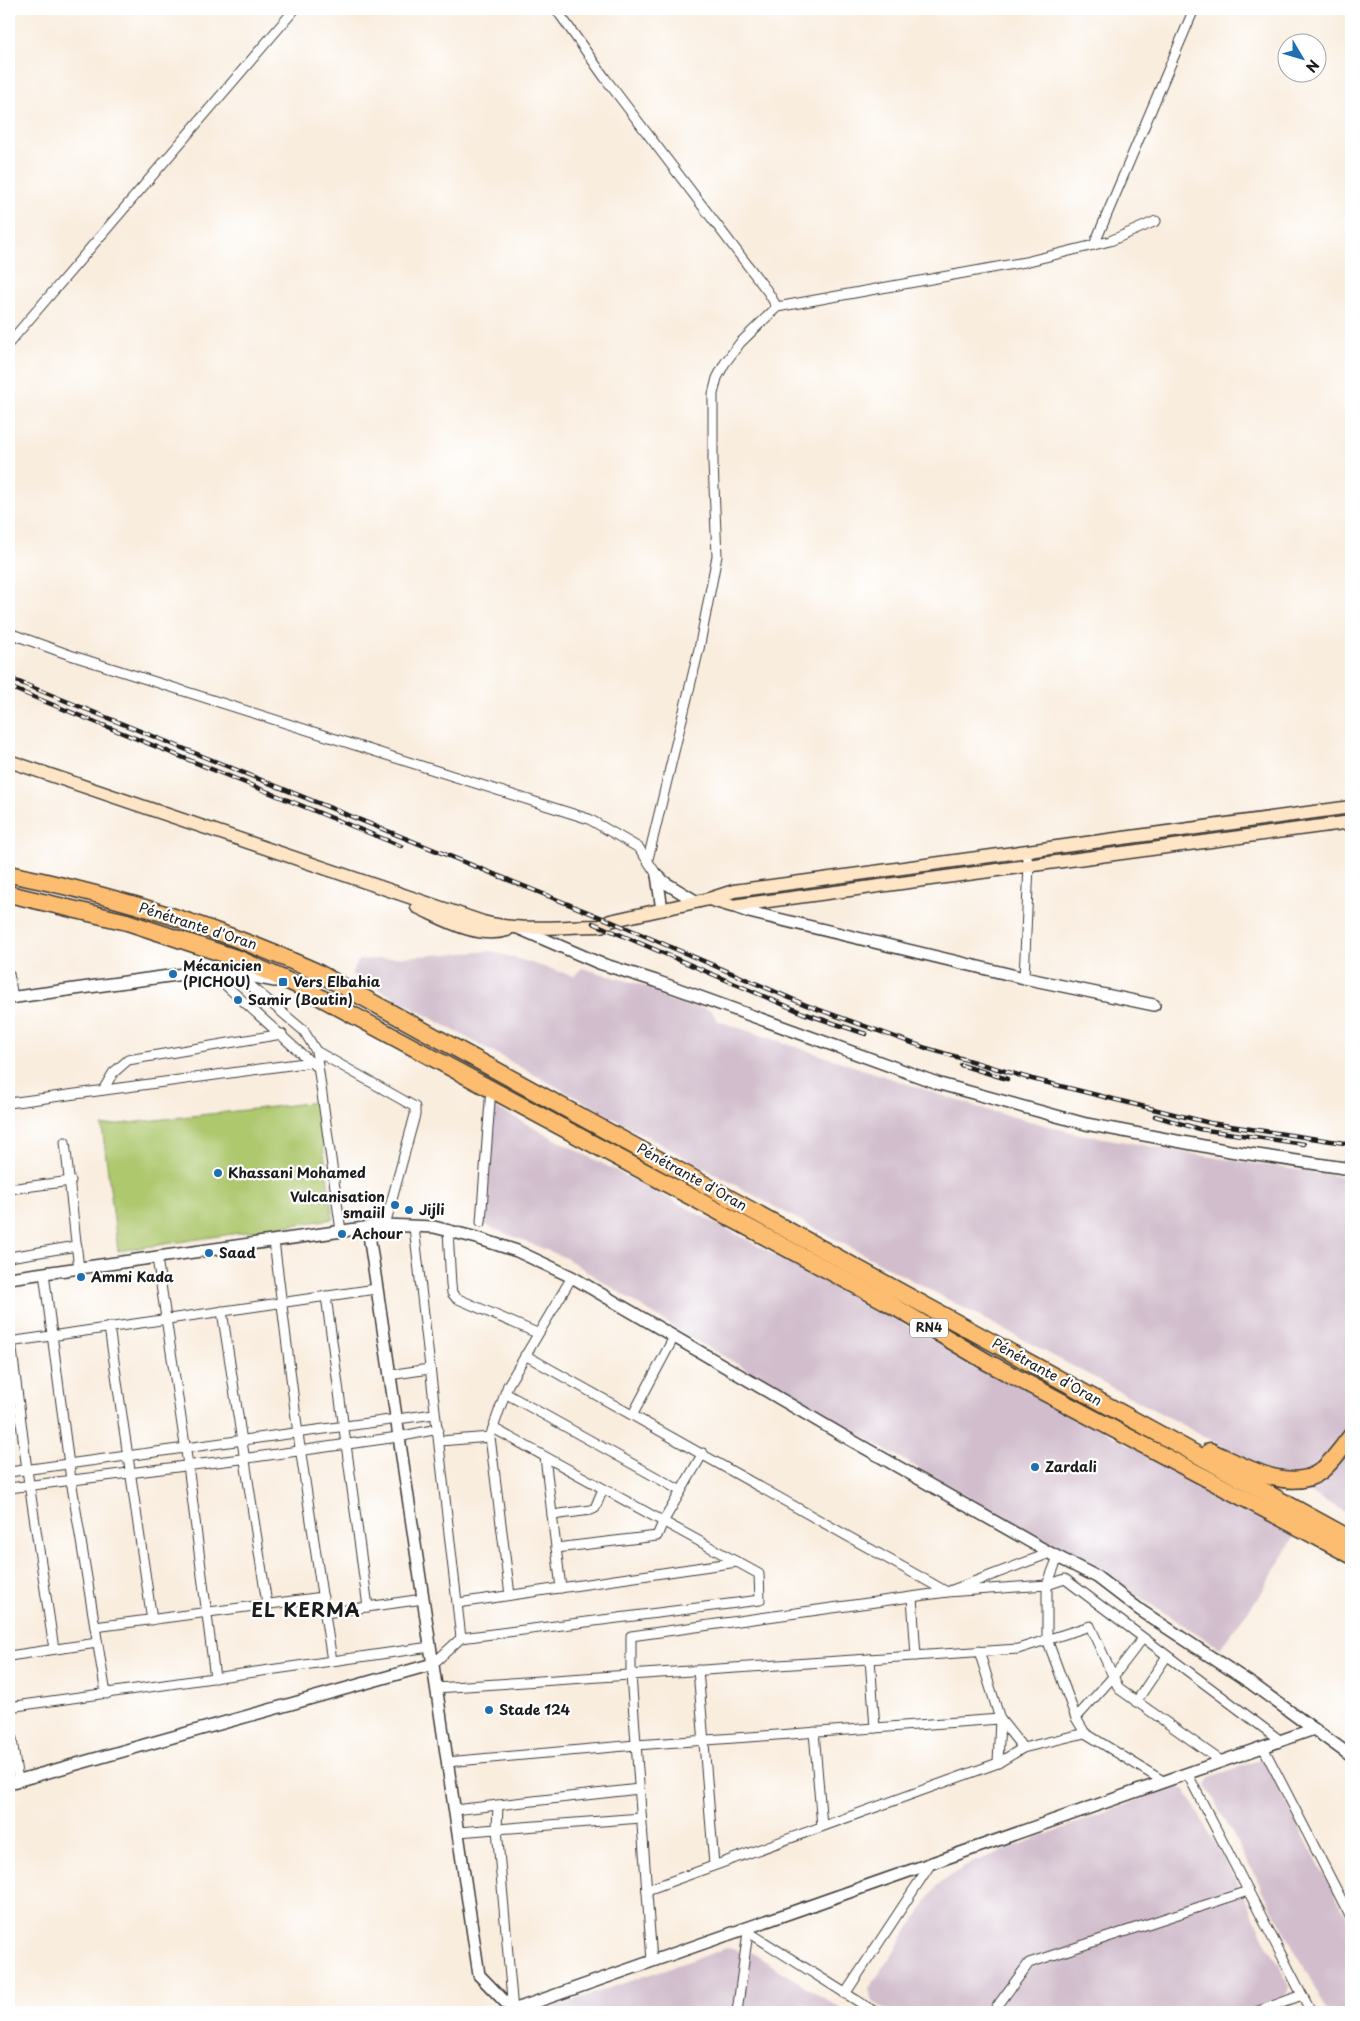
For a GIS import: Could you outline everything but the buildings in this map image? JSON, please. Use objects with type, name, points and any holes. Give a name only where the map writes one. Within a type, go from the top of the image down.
[{"type":"highway","name":"Pénétrante d'Oran","points":[[9,874],[173,916],[260,947],[315,971],[1351,1539]]},
{"type":"highway","name":"Pénétrante d'Oran","points":[[9,894],[136,925],[239,959],[298,986],[885,1301],[987,1362],[1351,1555]]},
{"type":"highway","points":[[1086,1393],[1257,1473],[1277,1478],[1294,1480],[1308,1478],[1320,1472],[1351,1436]]},
{"type":"highway","points":[[1316,1536],[1351,1561]]},
{"type":"main road","points":[[9,761],[327,869],[455,924],[480,932],[495,934],[516,927],[601,926],[610,921],[703,901],[734,891],[1351,807]]},
{"type":"main road","points":[[703,901],[732,906],[1351,822]]},
{"type":"street","points":[[9,343],[295,9]]},
{"type":"street","points":[[556,9],[605,78],[768,292],[777,307]]},
{"type":"street","points":[[1094,245],[1194,9]]},
{"type":"street","points":[[648,860],[700,650],[717,556],[713,463],[713,394],[717,378],[724,363],[740,343],[777,307],[1025,262],[1094,245],[1156,221]]},
{"type":"street","points":[[9,633],[70,655],[589,819],[639,848],[664,882],[703,901]]},
{"type":"street","points":[[1024,978],[1029,866],[1025,852]]},
{"type":"street","points":[[657,875],[662,910]]},
{"type":"street","points":[[732,906],[749,912],[1024,978],[1154,1005]]},
{"type":"street","points":[[516,927],[599,963],[656,981],[940,1084],[1086,1124],[1230,1151],[1351,1169]]},
{"type":"street","points":[[9,974],[11,998],[191,973],[238,974],[298,986]]},
{"type":"street","points":[[212,973],[312,1062],[320,1076]]},
{"type":"street","points":[[238,974],[304,1031],[316,1051],[341,1231]]},
{"type":"street","points":[[263,996],[262,988],[274,980]]},
{"type":"street","points":[[103,1090],[113,1073],[128,1060],[282,1034]]},
{"type":"street","points":[[316,1051],[415,1107],[415,1115],[385,1225]]},
{"type":"street","points":[[9,1103],[312,1062]]},
{"type":"street","points":[[481,1222],[491,1088]]},
{"type":"street","points":[[65,1142],[71,1181],[79,1268]]},
{"type":"street","points":[[9,1190],[71,1181]]},
{"type":"street","points":[[9,1278],[385,1225],[448,1230],[517,1251],[572,1277],[1054,1555],[1097,1576],[1140,1610],[1252,1684],[1351,1756]]},
{"type":"street","points":[[414,1226],[461,1638]]},
{"type":"street","points":[[368,1228],[395,1421],[479,1974],[513,2011]]},
{"type":"street","points":[[448,1230],[451,1285],[452,1293],[456,1298],[537,1333]]},
{"type":"street","points":[[274,1241],[298,1434],[302,1449],[332,1661]]},
{"type":"street","points":[[9,1256],[77,1246]]},
{"type":"street","points":[[158,1258],[188,1465],[215,1678]]},
{"type":"street","points":[[44,1273],[71,1480],[106,1694]]},
{"type":"street","points":[[510,1595],[491,1432],[505,1393],[537,1333],[572,1277]]},
{"type":"street","points":[[54,1649],[10,1342],[376,1288]]},
{"type":"street","points":[[326,1296],[368,1607]]},
{"type":"street","points":[[222,1311],[246,1458],[266,1604]]},
{"type":"street","points":[[109,1327],[152,1620]]},
{"type":"street","points":[[633,1414],[674,1337]]},
{"type":"street","points":[[525,1355],[703,1453],[947,1592],[1054,1555]]},
{"type":"street","points":[[389,1375],[429,1369]]},
{"type":"street","points":[[505,1393],[681,1491]]},
{"type":"street","points":[[9,1472],[395,1421],[434,1414]]},
{"type":"street","points":[[9,1488],[129,1471],[246,1458],[398,1437],[438,1429]]},
{"type":"street","points":[[9,1719],[13,1782],[432,1664],[461,1638],[760,1600],[759,1574],[545,1457],[491,1432],[440,1441]]},
{"type":"street","points":[[556,1548],[658,1536],[663,1522],[703,1453]]},
{"type":"street","points":[[545,1457],[561,1588]]},
{"type":"street","points":[[552,1515],[595,1508],[603,1489]]},
{"type":"street","points":[[1054,1555],[1047,1585],[1047,1639],[1076,1718],[1085,1732],[1163,1781]]},
{"type":"street","points":[[458,1603],[737,1562]]},
{"type":"street","points":[[652,1961],[631,1675],[631,1636],[947,1592],[1047,1585],[1064,1579],[1281,1741]]},
{"type":"street","points":[[95,1627],[323,1597]]},
{"type":"street","points":[[912,1597],[916,1656]]},
{"type":"street","points":[[326,1613],[422,1599]]},
{"type":"street","points":[[436,1688],[1018,1649],[1090,1626],[1119,1690],[1221,1762]]},
{"type":"street","points":[[1076,1718],[1113,1677],[1143,1638]]},
{"type":"street","points":[[9,1656],[97,1643]]},
{"type":"street","points":[[9,1707],[430,1647]]},
{"type":"street","points":[[979,1651],[1000,1719],[998,1763]]},
{"type":"street","points":[[1136,1702],[1167,1656]]},
{"type":"street","points":[[870,1659],[874,1728]]},
{"type":"street","points":[[698,1670],[714,1865]]},
{"type":"street","points":[[447,1762],[636,1745],[1000,1719]]},
{"type":"street","points":[[1000,1719],[1023,1748]]},
{"type":"street","points":[[513,2011],[1314,1729]]},
{"type":"street","points":[[814,1732],[822,1826]]},
{"type":"street","points":[[647,1890],[998,1763],[1023,1748],[1085,1732]]},
{"type":"street","points":[[1263,1747],[1351,1918]]},
{"type":"street","points":[[1187,1773],[1311,2012]]},
{"type":"street","points":[[454,1810],[639,1790]]},
{"type":"street","points":[[498,1805],[497,1829],[513,2011]]},
{"type":"street","points":[[458,1832],[641,1818]]},
{"type":"street","points":[[845,1994],[932,1862]]},
{"type":"street","points":[[993,2012],[1029,1963],[1248,1891]]},
{"type":"street","points":[[745,1930],[875,2012]]},
{"type":"street","points":[[737,2012],[745,1930]]},
{"type":"street","points":[[1256,2012],[1302,1995]]},
{"type":"shaded area","points":[[491,951],[574,976],[582,968],[652,988],[669,1000],[711,1010],[718,1021],[980,1108],[1075,1133],[1211,1157],[1351,1178],[1351,1515],[786,1213],[351,974],[359,960]]},
{"type":"shaded area","points":[[485,1102],[723,1227],[1296,1534],[1260,1595],[1220,1648],[1114,1581],[678,1330],[566,1258],[482,1224]]},
{"type":"shaded area","points":[[1263,1759],[1351,1925],[1351,2012],[1328,2012],[1206,1785],[1210,1777]]},
{"type":"shaded area","points":[[1176,1786],[1185,1790],[1233,1875],[1290,1988],[1287,1995],[1241,2012],[889,2012],[872,2001],[869,1989],[939,1883],[973,1862]]},
{"type":"shaded area","points":[[727,1948],[737,1950],[749,1958],[751,1952],[846,2012],[539,2012]]},
{"type":"green space","name":"Khassani Mohamed","points":[[317,1102],[333,1219],[118,1251],[102,1126]]},
{"type":"railway","points":[[9,678],[610,921],[806,1005],[926,1048],[1032,1079],[1210,1123],[1351,1144]]},
{"type":"railway","points":[[9,687],[401,846]]},
{"type":"railway","points":[[593,923],[803,1013],[866,1034]]},
{"type":"railway","points":[[961,1065],[1007,1079]]},
{"type":"railway","points":[[1155,1116],[1199,1129],[1304,1144]]},
{"type":"place","name":"Mécanicien (PICHOU)","points":[[173,974]]},
{"type":"place","name":"Vers Elbahia","points":[[283,982]]},
{"type":"place","name":"Samir (Boutin)","points":[[238,1000]]},
{"type":"place","name":"Khassani Mohamed","points":[[218,1173]]},
{"type":"place","name":"Vulcanisation smaiil","points":[[395,1205]]},
{"type":"place","name":"Jijli","points":[[409,1210]]},
{"type":"place","name":"Achour","points":[[342,1234]]},
{"type":"place","name":"Saad","points":[[209,1253]]},
{"type":"place","name":"Ammi Kada","points":[[81,1277]]},
{"type":"place","name":"Zardali","points":[[1035,1467]]},
{"type":"place","name":"Stade 124","points":[[489,1710]]},
{"type":"district","name":"EL KERMA","points":[[306,1610]]}]
